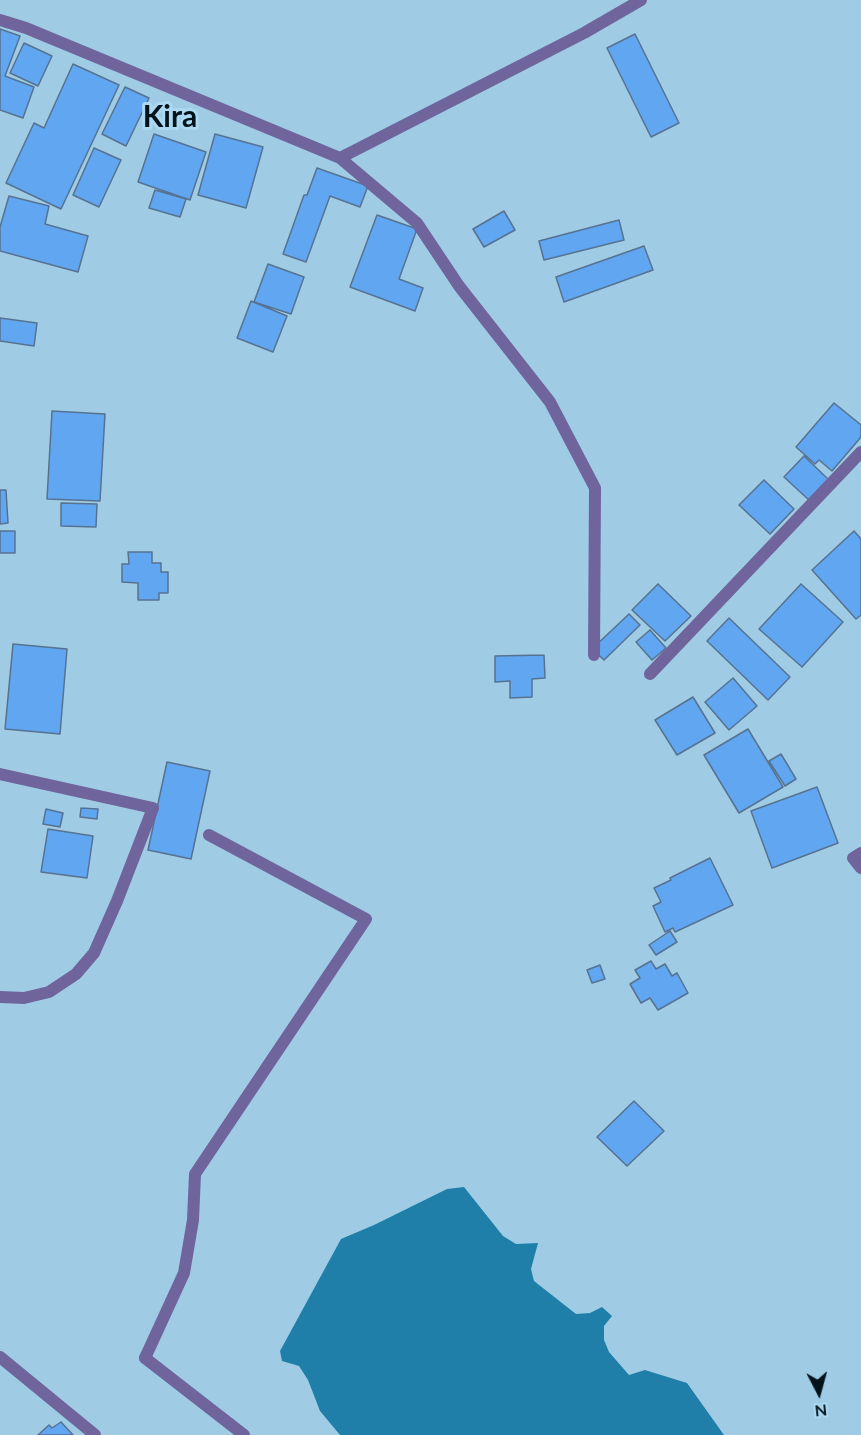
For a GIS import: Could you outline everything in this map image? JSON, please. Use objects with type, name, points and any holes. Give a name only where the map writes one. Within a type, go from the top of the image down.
[{"type":"street","points":[[340,158],[573,38],[641,0]]},
{"type":"street","points":[[0,20],[26,28],[340,158],[417,222],[459,286],[550,402],[595,488],[594,655]]},
{"type":"street","points":[[650,674],[861,452]]},
{"type":"street","points":[[0,774],[153,808],[94,953],[76,974],[49,992],[24,998],[0,997]]},
{"type":"street","points":[[209,835],[366,919],[195,1174],[193,1220],[184,1273],[145,1358],[244,1435]]},
{"type":"street","points":[[861,853],[853,858],[861,868]]},
{"type":"street","points":[[0,1357],[95,1435]]},
{"type":"water","points":[[464,1187],[503,1236],[516,1244],[538,1243],[531,1269],[534,1281],[576,1314],[590,1313],[602,1307],[612,1316],[604,1326],[604,1340],[609,1352],[629,1375],[645,1370],[687,1383],[724,1435],[340,1435],[320,1411],[308,1380],[299,1366],[282,1361],[280,1351],[341,1239],[447,1189]]},
{"type":"building","points":[[0,29],[20,36],[5,76],[34,87],[23,118],[0,110]]},
{"type":"building","points":[[635,34],[679,123],[651,137],[607,48]]},
{"type":"building","points":[[24,43],[52,56],[38,86],[10,73]]},
{"type":"building","points":[[73,64],[119,85],[61,209],[6,183],[34,123],[44,128]]},
{"type":"building","points":[[125,87],[149,98],[126,146],[102,134]]},
{"type":"building","points":[[154,134],[206,152],[190,200],[138,182]]},
{"type":"building","points":[[215,134],[263,147],[246,208],[198,195]]},
{"type":"building","points":[[94,148],[121,160],[99,207],[73,195]]},
{"type":"building","points":[[317,168],[368,186],[360,207],[330,196],[306,262],[283,254],[304,195],[307,195]]},
{"type":"building","points":[[155,190],[186,199],[180,217],[149,208]]},
{"type":"building","points":[[9,196],[49,206],[45,224],[88,236],[78,272],[0,251],[0,227]]},
{"type":"building","points":[[504,211],[515,230],[484,247],[473,229]]},
{"type":"building","points":[[377,215],[417,229],[399,279],[423,288],[415,311],[350,287]]},
{"type":"building","points":[[619,220],[624,240],[544,260],[539,241]]},
{"type":"building","points":[[644,246],[653,270],[564,302],[556,277]]},
{"type":"building","points":[[268,264],[304,277],[291,314],[254,302]]},
{"type":"building","points":[[251,301],[287,316],[273,352],[237,338]]},
{"type":"building","points":[[0,318],[37,323],[34,346],[0,341]]},
{"type":"building","points":[[834,403],[861,425],[861,437],[832,471],[819,460],[815,464],[796,447]]},
{"type":"building","points":[[52,411],[105,414],[100,501],[47,499]]},
{"type":"building","points":[[804,456],[829,480],[810,501],[784,477]]},
{"type":"building","points":[[764,480],[794,509],[770,534],[739,505]]},
{"type":"building","points":[[0,490],[6,490],[8,523],[0,524]]},
{"type":"building","points":[[61,503],[97,504],[96,527],[61,526]]},
{"type":"building","points":[[0,531],[15,531],[15,553],[0,553]]},
{"type":"building","points":[[854,531],[861,539],[861,615],[856,619],[812,570]]},
{"type":"building","points":[[128,552],[152,552],[152,563],[161,563],[161,572],[168,572],[168,593],[159,593],[159,600],[138,600],[138,583],[122,582],[122,564],[129,564]]},
{"type":"building","points":[[658,584],[691,616],[665,641],[632,610]]},
{"type":"building","points":[[801,584],[843,622],[802,667],[759,629]]},
{"type":"building","points":[[629,614],[640,625],[604,660],[592,649]]},
{"type":"building","points":[[729,618],[790,677],[768,700],[707,641]]},
{"type":"building","points":[[650,630],[666,648],[652,660],[636,642]]},
{"type":"building","points":[[13,644],[67,649],[60,734],[5,729]]},
{"type":"building","points":[[544,655],[545,678],[532,679],[532,697],[510,698],[510,681],[495,682],[495,656]]},
{"type":"building","points":[[733,678],[757,706],[729,730],[705,702]]},
{"type":"building","points":[[693,697],[715,733],[677,755],[655,720]]},
{"type":"building","points":[[748,729],[783,787],[739,813],[704,755]]},
{"type":"building","points":[[781,754],[796,779],[785,786],[769,761]]},
{"type":"building","points":[[167,762],[210,771],[191,859],[148,850]]},
{"type":"building","points":[[817,787],[838,843],[772,868],[751,811]]},
{"type":"building","points":[[81,808],[98,809],[97,819],[80,817]]},
{"type":"building","points":[[46,809],[63,813],[60,827],[43,824]]},
{"type":"building","points":[[48,829],[93,836],[87,878],[41,872]]},
{"type":"building","points":[[710,858],[733,905],[675,932],[673,928],[665,932],[653,906],[661,902],[654,888]]},
{"type":"building","points":[[670,931],[677,942],[656,955],[649,945]]},
{"type":"building","points":[[651,961],[656,969],[665,964],[672,976],[677,973],[688,993],[658,1010],[650,998],[641,1003],[630,984],[640,978],[635,970]]},
{"type":"building","points":[[600,965],[605,979],[592,983],[587,970]]},
{"type":"building","points":[[634,1101],[664,1131],[627,1166],[597,1137]]},
{"type":"building","points":[[61,1422],[73,1435],[38,1435],[49,1425],[52,1428]]},
{"type":"district","name":"Kira","points":[[170,117]]}]
